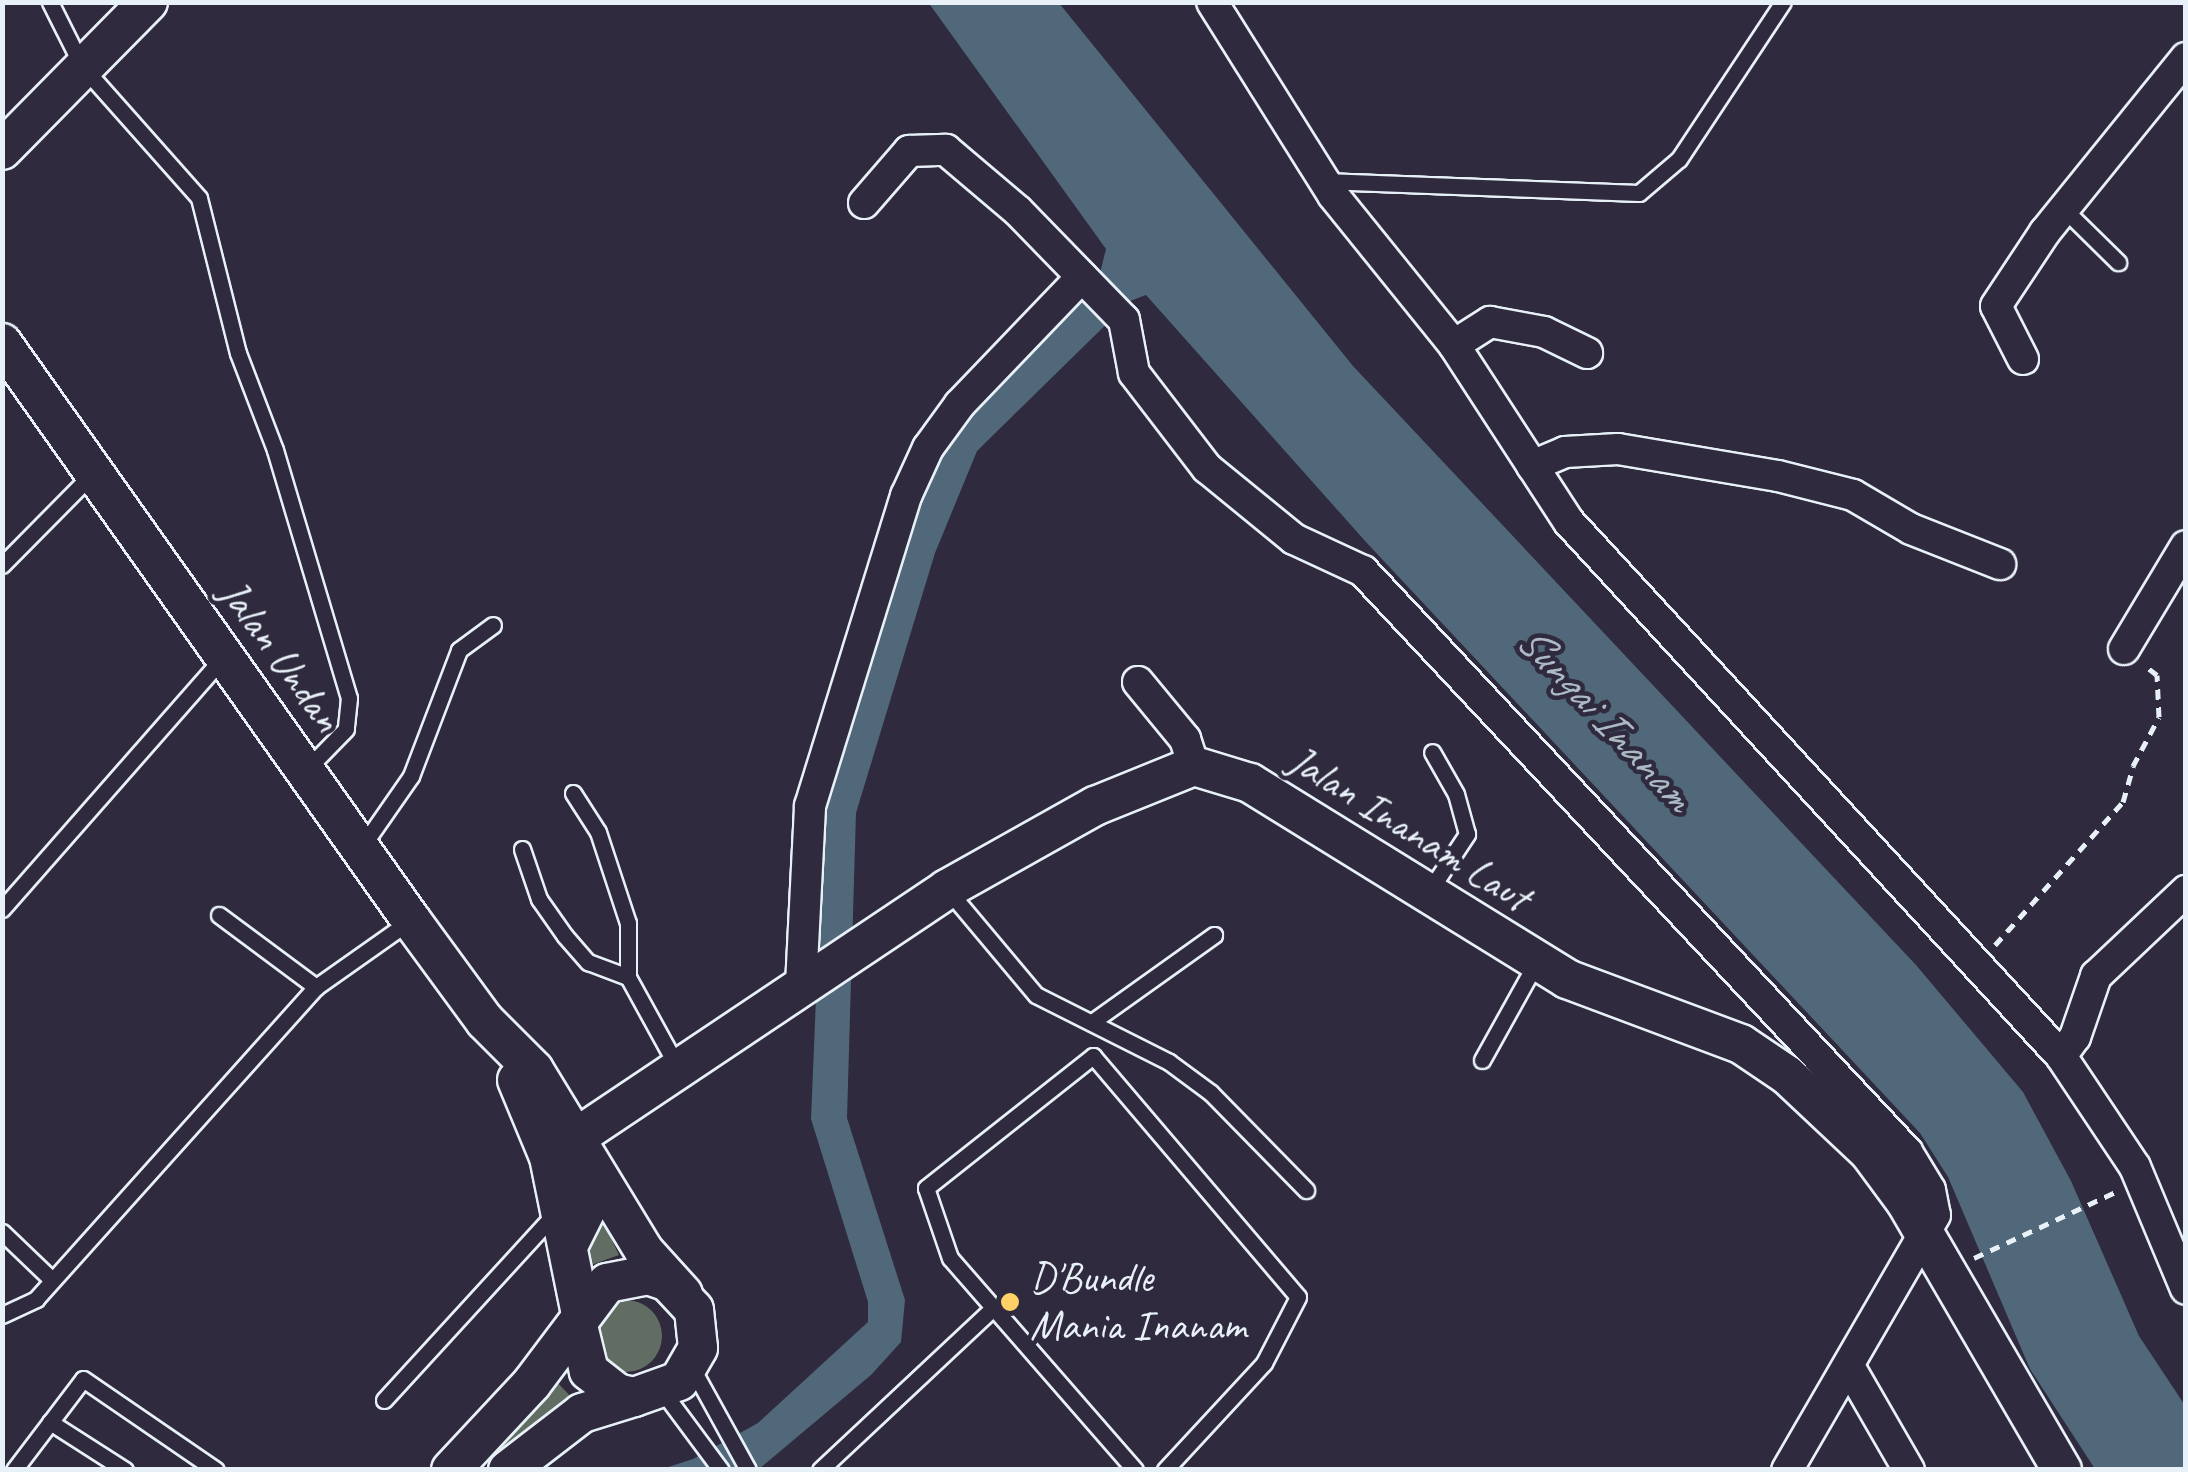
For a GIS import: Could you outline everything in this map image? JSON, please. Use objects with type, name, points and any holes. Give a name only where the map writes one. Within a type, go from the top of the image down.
[{"type":"street","points":[[2,150],[148,2]]},
{"type":"street","points":[[1212,2],[1324,181],[1454,345],[1569,522],[1647,612],[1979,961],[2062,1056],[2134,1167],[2186,1288]]},
{"type":"street","points":[[2023,359],[1996,306],[2064,210],[2186,58]]},
{"type":"street","points":[[864,203],[910,152],[946,150],[1124,320],[1134,372],[1207,468],[1294,538],[1363,572],[1906,1152],[1930,1190],[1934,1214],[1850,1368],[1787,1470]]},
{"type":"street","points":[[800,985],[810,806],[906,496],[928,448],[960,404],[1082,276]]},
{"type":"street","points":[[1454,345],[1490,322],[1544,332],[1587,353]]},
{"type":"street","name":"Jalan Undan","points":[[2,344],[410,920],[486,1021],[534,1070],[644,1251],[683,1294],[699,1329],[692,1366]]},
{"type":"street","points":[[1532,466],[1564,452],[1618,449],[1778,476],[1853,494],[1911,529],[2000,564]]},
{"type":"street","points":[[2128,640],[2181,551]]},
{"type":"street","points":[[569,1244],[587,1208],[571,1153],[578,1137],[947,889],[1094,806],[1194,766],[1184,739],[1138,682]]},
{"type":"street","name":"Jalan Inanam Laut","points":[[1194,766],[1250,783],[1567,979],[1741,1044],[1787,1075],[1869,1152],[2062,1470]]},
{"type":"street","points":[[2062,1056],[2096,976],[2186,891]]},
{"type":"street","name":"Jalan Undan","points":[[486,1021],[534,1115],[569,1244],[588,1371],[617,1393],[649,1394]]},
{"type":"street","points":[[451,1470],[607,1282],[627,1276],[648,1276],[683,1294]]},
{"type":"street","points":[[508,1470],[582,1413],[649,1394],[692,1366]]},
{"type":"street","points":[[1850,1368],[1909,1470]]},
{"type":"lane","points":[[50,2],[82,66],[199,198],[238,353],[281,467],[348,698],[346,729],[306,770]]},
{"type":"lane","points":[[1324,181],[1640,193],[1680,159],[1783,2]]},
{"type":"lane","points":[[2064,210],[2118,262]]},
{"type":"lane","points":[[2,565],[94,472]]},
{"type":"lane","points":[[361,848],[411,776],[459,650],[493,625]]},
{"type":"lane","points":[[2,909],[224,656]]},
{"type":"lane","points":[[1428,894],[1467,834],[1456,794],[1432,752]]},
{"type":"lane","points":[[573,793],[598,832],[628,923],[628,977],[678,1068]]},
{"type":"lane","points":[[522,849],[538,898],[566,936],[588,962],[628,977]]},
{"type":"lane","points":[[947,889],[1036,995],[1092,1022],[1211,1093],[1306,1190]]},
{"type":"lane","points":[[219,915],[316,987]]},
{"type":"lane","points":[[2,1315],[36,1298],[316,987],[410,920]]},
{"type":"lane","points":[[1092,1022],[1214,935]]},
{"type":"lane","points":[[1482,1060],[1537,960]]},
{"type":"lane","points":[[1135,1470],[990,1310],[950,1258],[926,1188],[1093,1056],[1298,1296],[1264,1362],[1165,1470]]},
{"type":"lane","points":[[384,1400],[560,1207]]},
{"type":"lane","points":[[2,1232],[52,1280]]},
{"type":"lane","points":[[820,1470],[990,1310]]},
{"type":"lane","points":[[692,1366],[748,1470]]},
{"type":"lane","points":[[14,1470],[80,1381],[89,1380],[216,1470]]},
{"type":"lane","points":[[649,1394],[704,1442],[721,1470]]},
{"type":"lane","points":[[50,1422],[125,1470]]},
{"type":"path","points":[[1979,961],[2123,802],[2133,766],[2159,717],[2162,692],[2157,675],[2128,640]]},
{"type":"path","points":[[1959,1266],[2090,1202]]},
{"type":"green space","points":[[574,1161],[619,1255],[588,1266],[586,1221]]},
{"type":"green space","points":[[626,1300],[652,1310],[662,1336],[652,1362],[626,1372],[600,1362],[590,1336],[600,1310]]},
{"type":"green space","points":[[554,1379],[574,1400],[472,1470]]},
{"type":"water","name":"Sungai Inanam","points":[[928,2],[1059,3],[1353,366],[1916,965],[2023,1092],[2071,1181],[2139,1336],[2186,1407],[2185,1469],[2095,1469],[2030,1369],[1948,1177],[1920,1133],[1366,542],[1146,295],[1130,301],[977,451],[935,553],[856,813],[847,1118],[905,1300],[901,1342],[871,1375],[759,1469],[659,1470],[693,1459],[758,1423],[868,1322],[868,1302],[811,1119],[824,804],[900,539],[953,429],[1100,273],[1106,249]]},
{"type":"place","name":"D'Bundle Mania Inanam","points":[[1010,1302]]}]
